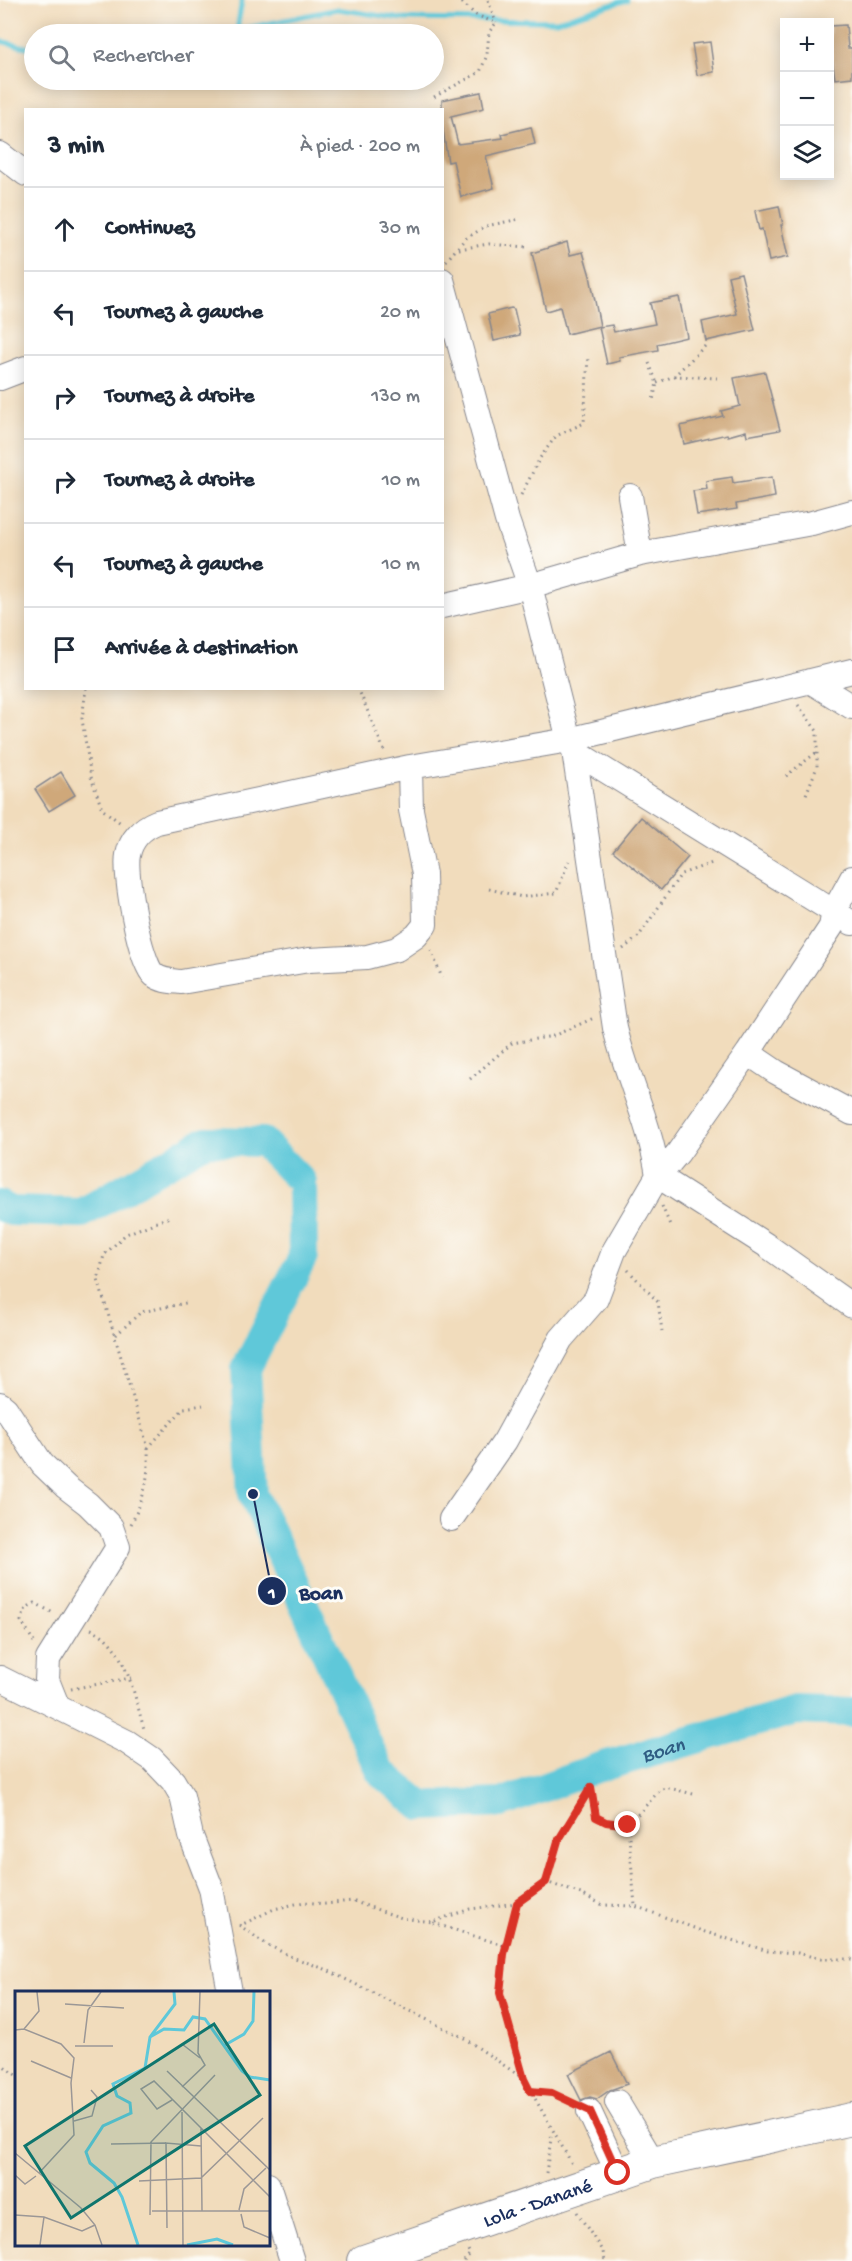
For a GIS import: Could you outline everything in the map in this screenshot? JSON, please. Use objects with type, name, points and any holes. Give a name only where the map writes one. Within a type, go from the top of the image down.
[{"type":"main road","name":"Lola - Danané","points":[[364,2261],[534,2205],[653,2162],[852,2119]]},
{"type":"street","points":[[0,154],[24,172]]},
{"type":"street","points":[[444,287],[507,520],[530,586],[572,745],[612,1010],[624,1062],[655,1149],[658,1176]]},
{"type":"street","points":[[0,378],[24,369]]},
{"type":"street","points":[[630,496],[640,554]]},
{"type":"street","points":[[444,606],[530,586],[640,554],[812,523],[852,512]]},
{"type":"street","points":[[401,769],[424,874],[425,925],[416,936],[397,949],[368,957],[309,960],[181,982],[165,981],[153,974],[144,960],[128,886],[127,857],[137,835],[145,827],[156,822],[401,769],[572,745],[786,686],[852,671]]},
{"type":"street","points":[[810,681],[852,707]]},
{"type":"street","points":[[572,745],[843,917]]},
{"type":"street","points":[[451,1519],[505,1441],[561,1339],[596,1299],[613,1253],[658,1176],[678,1153],[748,1053],[831,927],[843,917],[852,878]]},
{"type":"street","points":[[748,1053],[776,1072],[852,1113]]},
{"type":"street","points":[[658,1176],[766,1245],[852,1306]]},
{"type":"street","points":[[0,1404],[6,1408],[42,1464],[111,1527],[118,1547],[48,1659],[46,1673],[54,1699]]},
{"type":"street","points":[[0,1678],[54,1699],[127,1742],[152,1759],[173,1780],[182,1796],[191,1836],[211,1888],[231,1927],[230,1991]]},
{"type":"street","points":[[617,2102],[653,2162]]},
{"type":"street","points":[[590,2111],[618,2173]]},
{"type":"street","points":[[270,2191],[292,2261]]},
{"type":"path","points":[[459,0],[476,15],[496,23]]},
{"type":"path","points":[[488,0],[496,23]]},
{"type":"path","points":[[434,97],[480,72],[488,55],[489,32],[496,23]]},
{"type":"path","points":[[444,262],[465,239],[486,226],[520,219]]},
{"type":"path","points":[[457,249],[489,244],[527,247]]},
{"type":"path","points":[[657,383],[674,376],[705,346]]},
{"type":"path","points":[[507,520],[540,458],[556,436],[584,423],[588,357]]},
{"type":"path","points":[[649,363],[657,383],[653,399]]},
{"type":"path","points":[[674,376],[717,378]]},
{"type":"path","points":[[786,686],[802,713],[817,731],[817,767],[805,797]]},
{"type":"path","points":[[86,690],[82,719],[91,777],[102,809],[137,835]]},
{"type":"path","points":[[359,690],[401,769]]},
{"type":"path","points":[[786,776],[817,752]]},
{"type":"path","points":[[489,890],[522,897],[556,893],[585,821]]},
{"type":"path","points":[[606,964],[639,936],[681,874],[712,863]]},
{"type":"path","points":[[425,925],[442,978]]},
{"type":"path","points":[[470,1079],[512,1043],[553,1036],[612,1010]]},
{"type":"path","points":[[118,1547],[138,1510],[149,1475],[148,1448],[98,1280],[104,1255],[126,1234],[172,1216]]},
{"type":"path","points":[[613,1253],[658,1302],[662,1331]]},
{"type":"path","points":[[116,1335],[141,1312],[186,1304]]},
{"type":"path","points":[[148,1448],[184,1408],[203,1406]]},
{"type":"path","points":[[48,1659],[21,1621],[26,1608],[35,1603],[72,1623],[95,1631],[115,1649],[131,1678],[152,1759]]},
{"type":"path","points":[[54,1699],[131,1678]]},
{"type":"path","points":[[432,1922],[470,1909],[517,1903],[546,1882],[558,1841],[591,1787],[596,1817],[606,1822],[628,1825]]},
{"type":"path","points":[[635,1906],[628,1825],[661,1789],[669,1788],[697,1795]]},
{"type":"path","points":[[546,1882],[603,1905],[635,1906],[702,1931],[768,1951],[798,1953],[821,1959],[852,1959]]},
{"type":"path","points":[[231,1927],[274,1909],[304,1902],[325,1904],[352,1901],[402,1918],[432,1922],[460,1933],[506,1946]]},
{"type":"path","points":[[517,1903],[506,1946],[500,1993],[524,2079],[552,2130],[605,2261]]},
{"type":"path","points":[[231,1927],[292,1957],[326,1969],[464,2038],[524,2079]]},
{"type":"path","points":[[0,2062],[15,2074]]},
{"type":"path","points":[[530,2091],[552,2093],[590,2111]]},
{"type":"path","points":[[534,2205],[546,2174],[552,2130]]},
{"type":"path","points":[[470,2254],[470,2261]]},
{"type":"building","points":[[846,25],[848,48],[852,48],[852,77],[835,79],[834,26]]},
{"type":"building","points":[[710,42],[714,72],[697,75],[692,44]]},
{"type":"building","points":[[481,92],[484,108],[451,116],[458,144],[503,138],[502,134],[531,127],[535,144],[486,156],[494,188],[461,197],[453,161],[448,162],[442,100]]},
{"type":"building","points":[[779,206],[788,257],[769,261],[762,229],[759,230],[755,211]]},
{"type":"building","points":[[567,242],[570,255],[583,252],[600,326],[567,334],[560,307],[546,311],[532,253]]},
{"type":"building","points":[[741,273],[755,330],[706,341],[702,322],[737,314],[728,276]]},
{"type":"building","points":[[679,297],[687,337],[657,344],[658,350],[619,357],[620,361],[607,364],[599,327],[612,325],[614,332],[655,324],[650,303]]},
{"type":"building","points":[[514,309],[520,335],[494,341],[488,314]]},
{"type":"building","points":[[765,372],[780,430],[747,436],[746,431],[684,444],[680,426],[723,416],[721,411],[740,406],[734,378]]},
{"type":"building","points":[[732,477],[733,483],[772,477],[775,497],[736,504],[737,509],[697,515],[693,491],[707,489],[706,481]]},
{"type":"building","points":[[61,772],[75,795],[49,811],[35,789]]},
{"type":"building","points":[[641,817],[688,857],[661,890],[613,851]]},
{"type":"building","points":[[611,2052],[627,2084],[610,2090],[597,2099],[590,2097],[581,2100],[568,2074]]},
{"type":"waterway","points":[[238,24],[242,0]]},
{"type":"waterway","points":[[266,24],[337,9],[401,19],[557,21],[627,0]]},
{"type":"waterway","points":[[0,41],[24,47]]},
{"type":"waterway","name":"Boan","points":[[0,1205],[11,1211],[82,1213],[206,1141],[263,1142],[302,1182],[303,1257],[246,1369],[253,1494],[380,1771],[421,1806],[501,1803],[597,1768],[796,1710],[852,1712]]},
{"type":"place","name":"Boan","points":[[253,1494]]},
{"type":"route","points":[[618,2173],[590,2111],[552,2093],[530,2091],[524,2079],[500,1993],[504,1954],[517,1903],[546,1882],[558,1841],[591,1787],[596,1817],[606,1822],[628,1825]]}]
